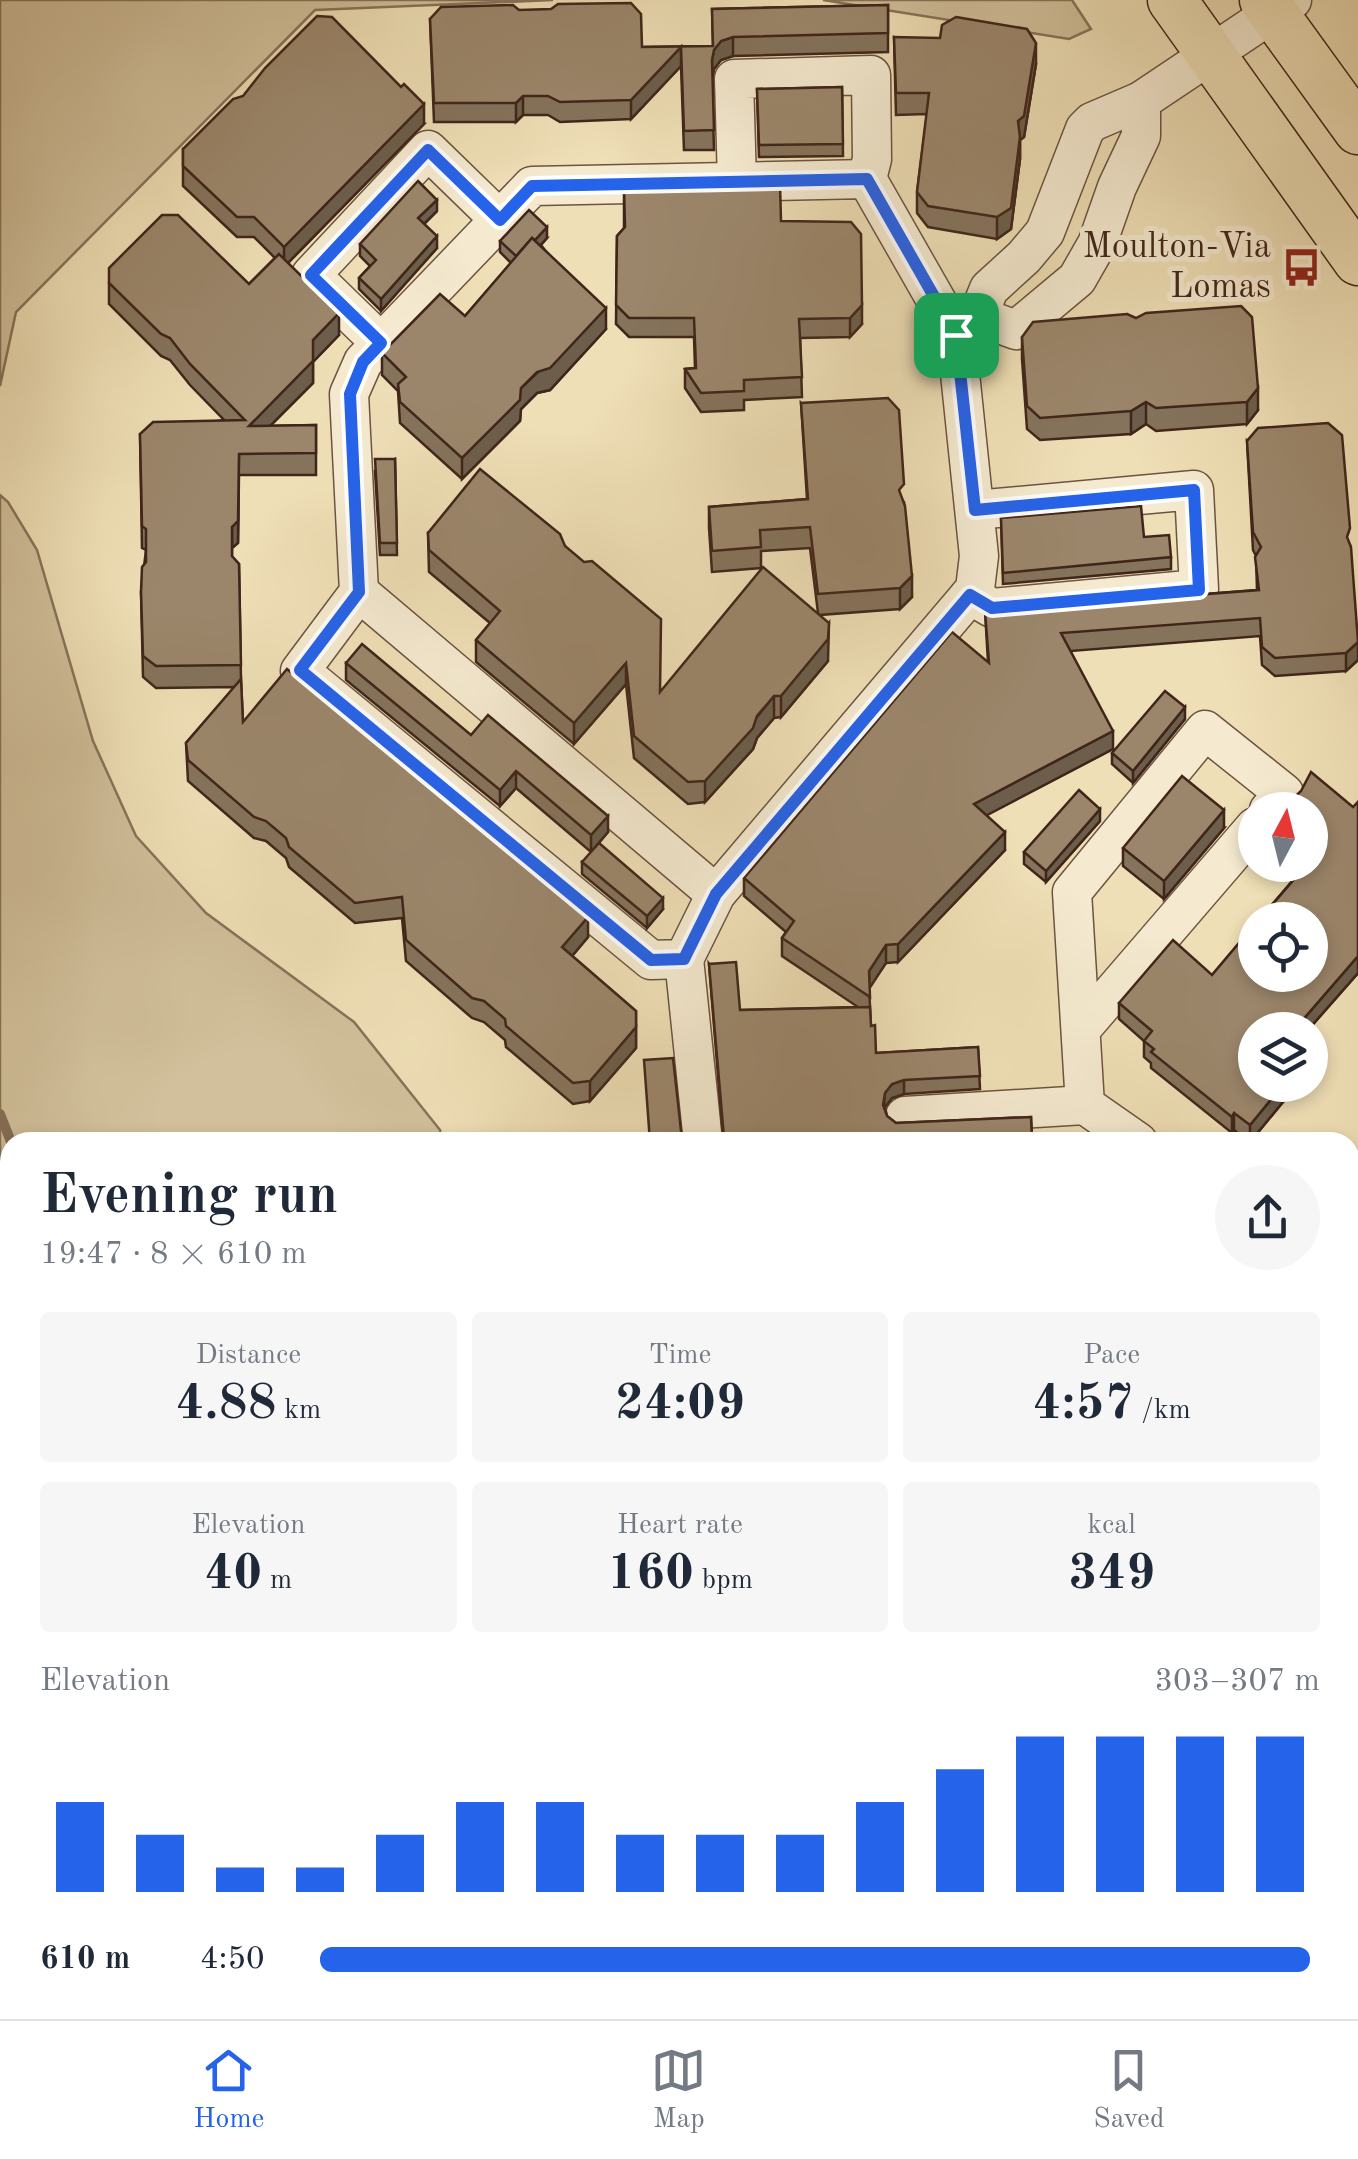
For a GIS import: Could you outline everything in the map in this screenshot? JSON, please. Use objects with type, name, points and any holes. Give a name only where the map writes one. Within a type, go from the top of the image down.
[{"type":"main road","points":[[1172,0],[1358,261]]},
{"type":"main road","points":[[1277,5],[1358,130]]},
{"type":"street","points":[[967,326],[990,289],[1045,232],[1085,129],[1092,122],[1141,101],[1212,56],[1277,5]]},
{"type":"street","points":[[701,1132],[684,959],[716,894],[975,589],[980,556],[967,326],[867,179],[872,159],[871,75],[734,78],[737,182]]},
{"type":"street","points":[[967,326],[1016,330],[1077,279],[1106,224],[1117,186],[1141,136],[1141,101]]},
{"type":"street","points":[[381,343],[311,275],[428,150],[500,220]]},
{"type":"street","points":[[684,959],[651,960],[300,670],[359,592],[350,394],[363,362],[532,186],[867,179]]},
{"type":"street","points":[[970,595],[992,608],[1199,590],[1194,490],[975,510]]},
{"type":"street","points":[[359,592],[716,894]]},
{"type":"street","points":[[1084,1106],[1072,892],[1205,730],[1284,792]]},
{"type":"street","points":[[1082,1028],[1238,846]]},
{"type":"street","points":[[905,1116],[1084,1106],[1123,1132]]},
{"type":"shaded area","points":[[0,0],[553,0],[315,10],[16,312],[0,386]]},
{"type":"shaded area","points":[[823,0],[1072,0],[1091,29],[1069,39]]},
{"type":"shaded area","points":[[0,495],[37,550],[93,741],[136,836],[206,913],[354,1022],[440,1132],[0,1132]]},
{"type":"building","points":[[631,3],[641,14],[642,47],[713,46],[712,9],[888,5],[888,33],[733,37],[721,41],[712,60],[714,130],[684,131],[681,47],[631,100],[560,102],[548,96],[523,96],[516,103],[434,103],[430,19],[441,7],[513,5],[519,10],[551,9],[558,4]]},
{"type":"building","points":[[317,16],[332,17],[401,87],[404,84],[424,104],[284,247],[254,217],[237,217],[183,166],[183,149],[233,99],[243,96]]},
{"type":"building","points":[[956,17],[1027,29],[1036,43],[1024,116],[1018,121],[1020,137],[1011,208],[997,217],[928,206],[917,192],[929,93],[896,93],[894,37],[940,38],[942,25]]},
{"type":"building","points":[[842,87],[843,144],[759,145],[757,89]]},
{"type":"building","points":[[418,181],[437,200],[418,218],[437,236],[381,299],[359,278],[376,260],[360,244]]},
{"type":"building","points":[[780,184],[781,221],[851,222],[861,234],[862,305],[850,318],[799,319],[802,377],[744,380],[744,391],[701,393],[685,369],[696,368],[694,318],[629,318],[616,305],[617,236],[625,227],[624,187]]},
{"type":"building","points":[[529,210],[547,227],[516,256],[500,241]]},
{"type":"building","points":[[162,215],[178,215],[249,284],[279,254],[339,313],[313,340],[313,361],[249,426],[316,425],[316,453],[239,454],[238,521],[232,527],[232,556],[239,564],[241,665],[156,666],[143,656],[141,592],[146,529],[142,526],[140,434],[153,422],[245,420],[170,338],[161,334],[109,283],[109,268]]},
{"type":"building","points":[[532,238],[606,308],[550,368],[537,372],[521,388],[520,400],[462,458],[400,402],[398,384],[406,377],[382,353],[440,294],[465,316]]},
{"type":"building","points":[[1241,306],[1252,317],[1258,388],[1247,402],[1156,408],[1146,402],[1131,411],[1040,418],[1027,406],[1022,337],[1033,322],[1127,314],[1136,318],[1146,313]]},
{"type":"building","points":[[888,398],[899,410],[904,484],[899,490],[905,506],[912,576],[900,588],[818,594],[810,527],[760,530],[761,547],[712,551],[709,507],[808,499],[801,403]]},
{"type":"building","points":[[1328,423],[1342,435],[1358,642],[1346,653],[1275,658],[1262,647],[1260,618],[1061,633],[1113,731],[974,804],[1005,832],[898,944],[886,945],[869,971],[870,997],[782,938],[794,921],[744,878],[952,632],[989,663],[985,611],[1259,590],[1255,557],[1261,547],[1253,532],[1247,441],[1258,428]]},
{"type":"building","points":[[375,459],[395,459],[397,543],[380,543]]},
{"type":"building","points":[[480,469],[560,534],[565,546],[584,562],[592,561],[661,619],[660,692],[763,567],[829,623],[828,639],[781,696],[774,696],[757,716],[753,728],[705,781],[688,782],[634,736],[626,663],[574,723],[476,640],[500,611],[429,550],[428,533]]},
{"type":"building","points":[[1141,506],[1144,537],[1169,535],[1171,557],[1003,573],[1001,518]]},
{"type":"building","points":[[362,644],[471,735],[488,715],[608,816],[591,835],[516,771],[500,790],[346,663]]},
{"type":"building","points":[[287,669],[588,917],[562,947],[636,1011],[636,1027],[590,1081],[573,1083],[506,1026],[505,1019],[484,1001],[472,998],[406,940],[402,897],[355,903],[289,847],[286,838],[266,821],[254,817],[188,760],[186,743],[241,679],[243,722]]},
{"type":"building","points":[[1165,691],[1185,707],[1133,771],[1112,753]]},
{"type":"building","points":[[1311,772],[1353,807],[1358,802],[1358,956],[1328,991],[1328,902],[1274,902],[1292,882],[1328,882],[1328,792],[1301,791]]},
{"type":"building","points":[[1182,776],[1224,810],[1164,881],[1123,848]]},
{"type":"building","points":[[1079,790],[1100,809],[1046,871],[1024,852]]},
{"type":"building","points":[[599,843],[663,898],[647,916],[582,862]]},
{"type":"building","points":[[1173,940],[1212,975],[1238,944],[1238,992],[1327,992],[1310,1012],[1238,1012],[1238,1102],[1269,1102],[1250,1125],[1234,1113],[1232,1117],[1151,1052],[1154,1049],[1144,1041],[1152,1031],[1119,1003]]},
{"type":"building","points":[[736,962],[740,1010],[870,1007],[876,1053],[978,1047],[980,1076],[892,1084],[883,1105],[887,1116],[896,1123],[1031,1117],[1032,1132],[724,1132],[709,964]]},
{"type":"building","points":[[673,1058],[681,1132],[649,1132],[644,1060]]},
{"type":"waterway","points":[[0,1114],[7,1132]]},
{"type":"place","name":"Moulton-Via Lomas","points":[[1301,267]]},
{"type":"route","points":[[428,150],[500,220],[532,186],[867,179],[956,335],[975,510],[1194,490],[1199,590],[992,608],[970,595],[716,894],[684,959],[651,960],[300,670],[359,592],[350,394],[363,362],[381,343],[311,275],[428,150]]}]
